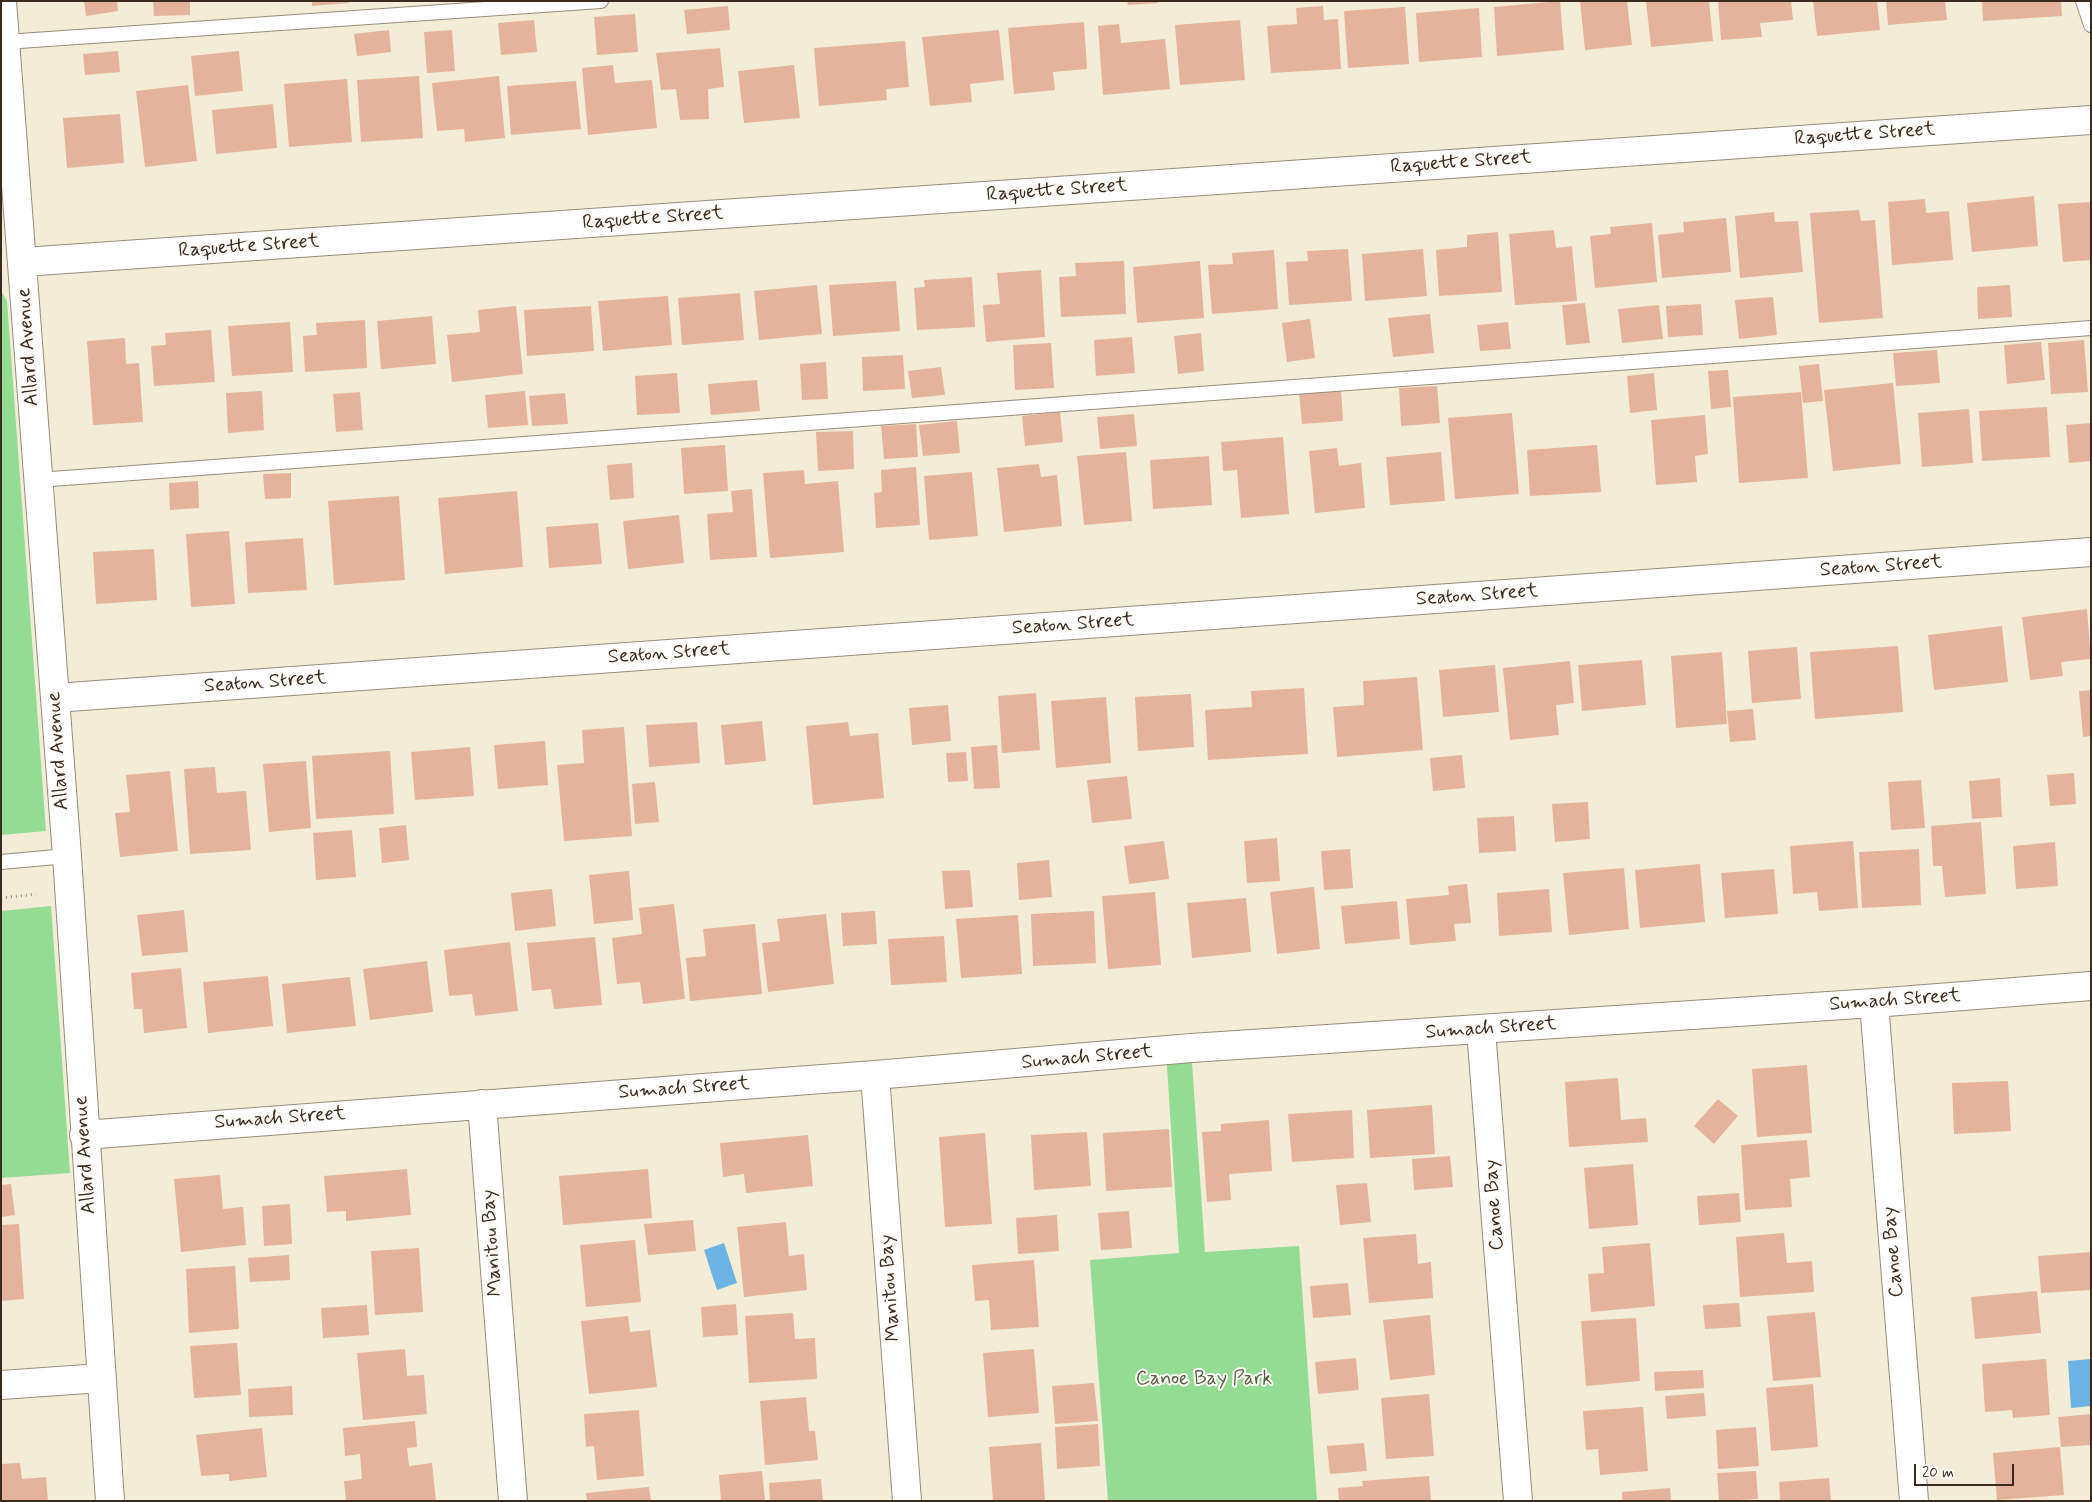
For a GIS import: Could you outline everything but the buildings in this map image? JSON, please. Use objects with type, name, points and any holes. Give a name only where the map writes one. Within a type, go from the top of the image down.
[{"type":"street","name":"Allard Avenue","points":[[2,1],[55,698],[110,1501]]},
{"type":"street","name":"Raquette Street","points":[[23,262],[2091,120]]},
{"type":"street","name":"Seaton Street","points":[[55,698],[2091,552]]},
{"type":"street","name":"Sumach Street","points":[[84,1134],[875,1075],[1191,1048],[1874,1003],[2091,986]]},
{"type":"street","name":"Canoe Bay","points":[[1874,1003],[1914,1501]]},
{"type":"street","name":"Canoe Bay","points":[[1481,1030],[1518,1501]]},
{"type":"street","name":"Manitou Bay","points":[[875,1075],[907,1501]]},
{"type":"street","name":"Manitou Bay","points":[[482,1104],[512,1501]]},
{"type":"street","points":[[1,1385],[101,1378]]},
{"type":"lane","points":[[5,42],[601,1]]},
{"type":"lane","points":[[2083,1],[2091,25]]},
{"type":"lane","points":[[38,480],[2091,328]]},
{"type":"lane","points":[[1,862],[66,856]]},
{"type":"path","points":[[1,898],[36,894]]},
{"type":"green space","points":[[1,291],[7,301],[46,831],[1,835]]},
{"type":"green space","points":[[51,906],[70,1173],[1,1178],[1,911]]},
{"type":"green space","name":"Canoe Bay Park","points":[[1191,1048],[1205,1252],[1299,1246],[1317,1501],[1108,1501],[1090,1260],[1179,1253],[1166,1051]]},
{"type":"water","points":[[724,1243],[737,1283],[717,1290],[704,1250]]},
{"type":"water","points":[[2091,1359],[2091,1406],[2071,1408],[2068,1361]]}]
